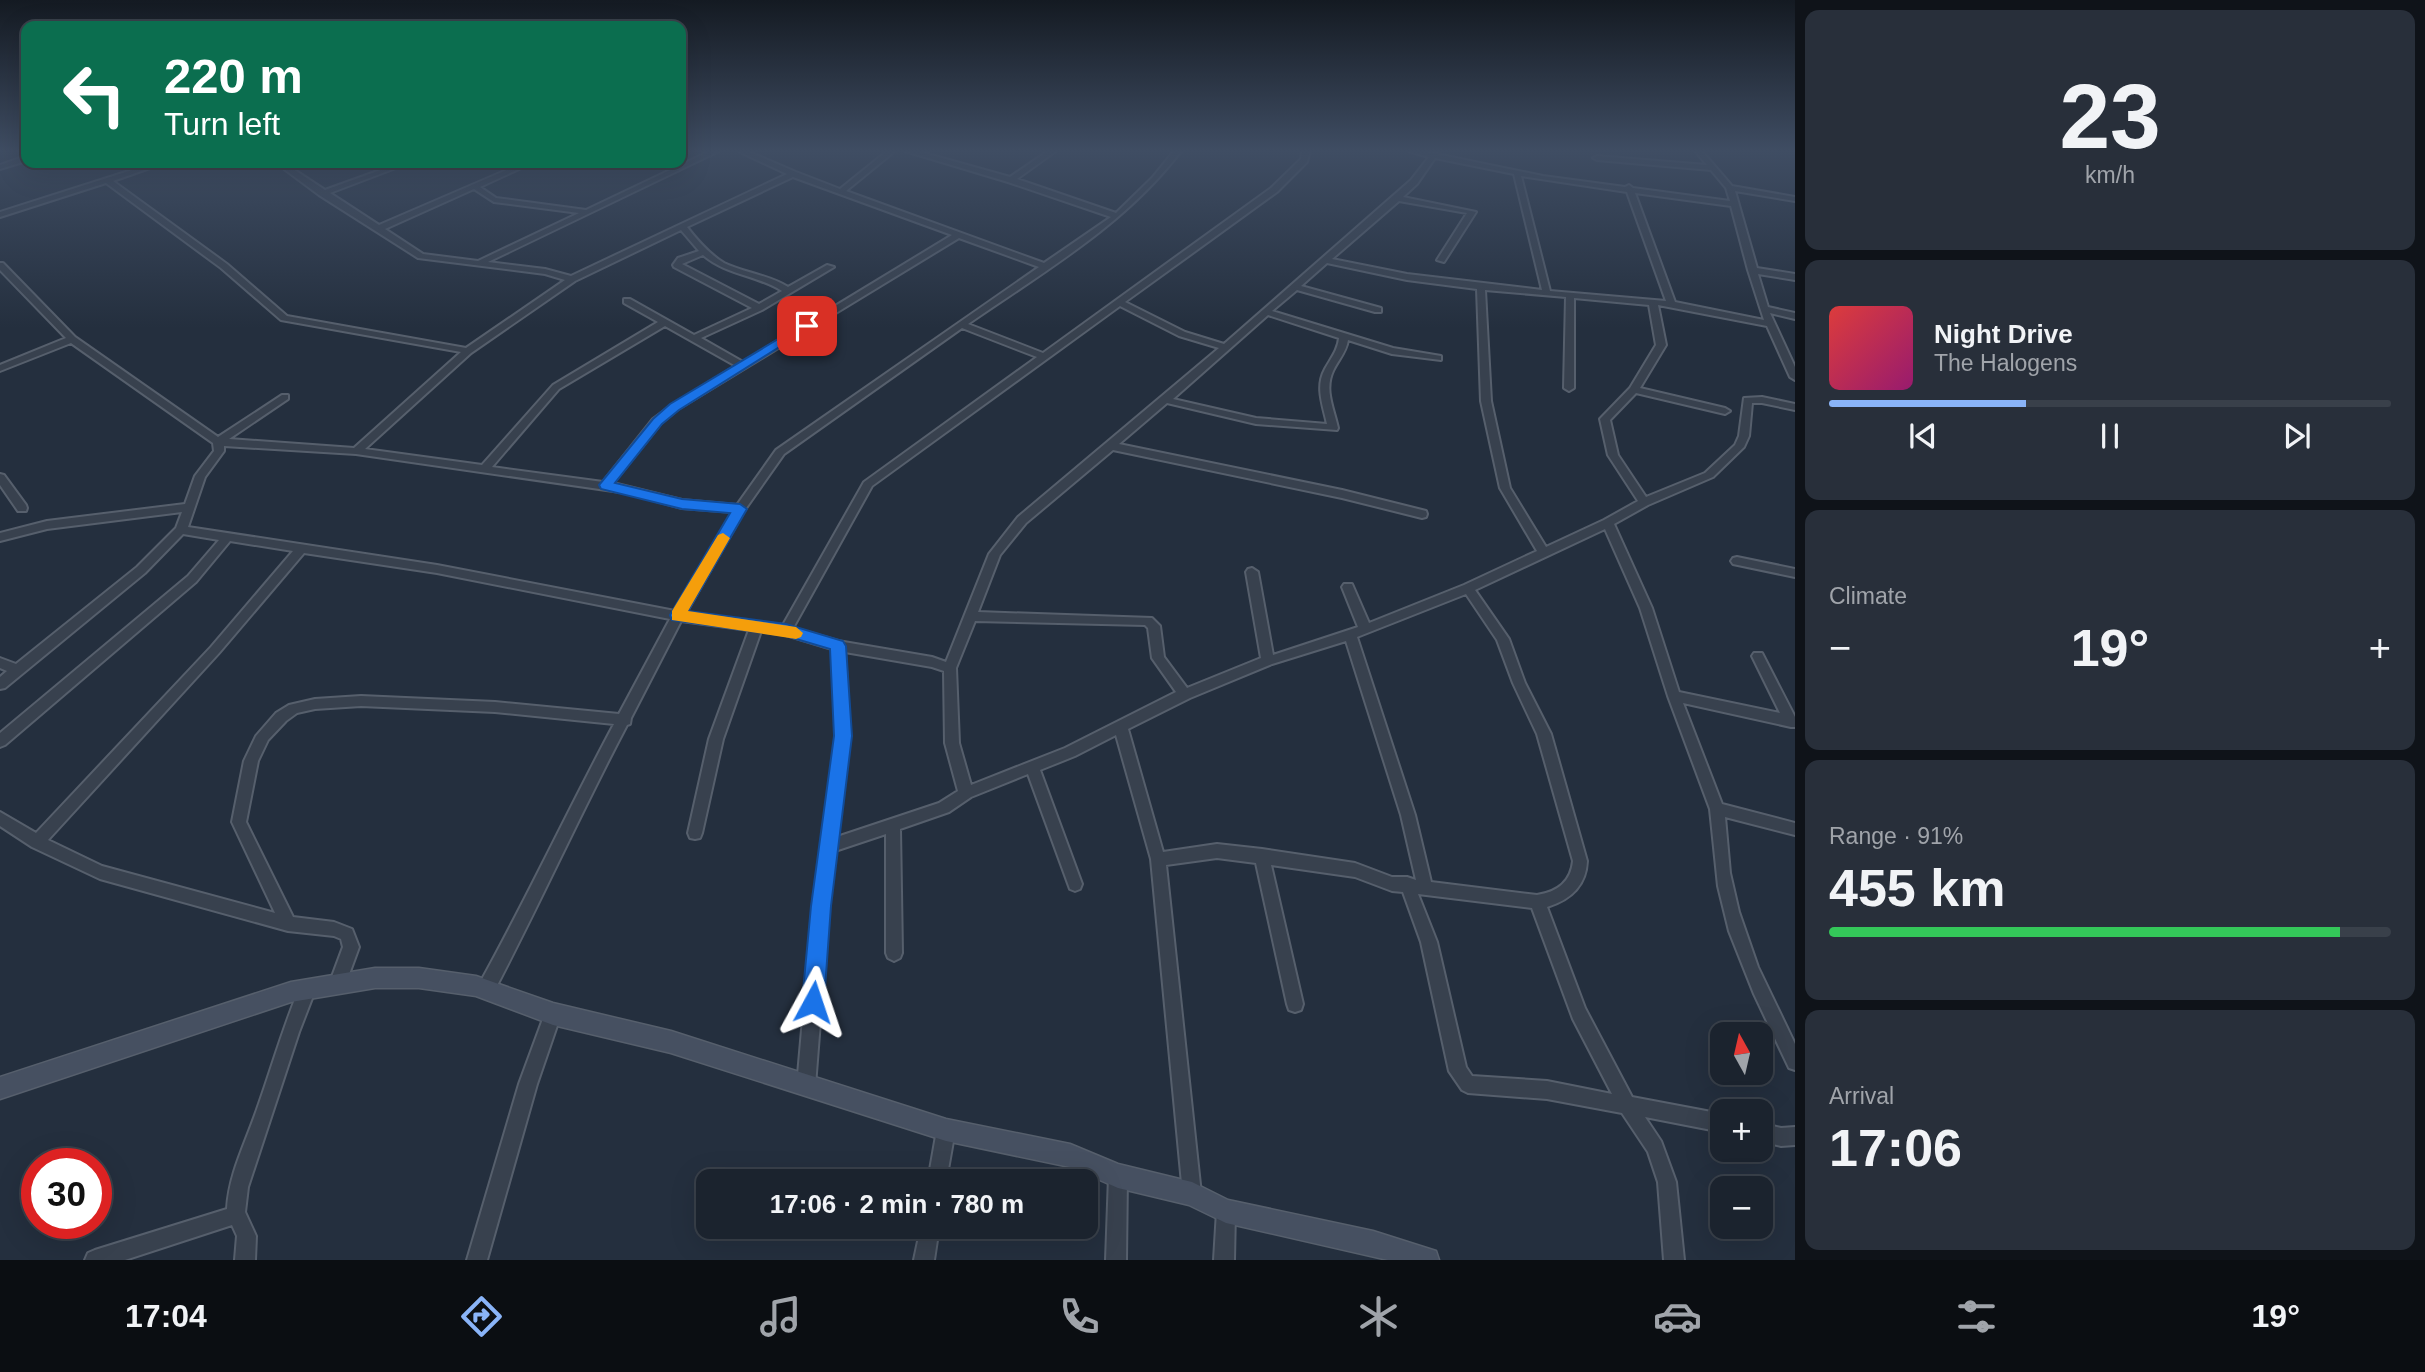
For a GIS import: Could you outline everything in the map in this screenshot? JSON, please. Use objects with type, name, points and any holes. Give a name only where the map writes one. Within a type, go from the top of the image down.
[{"type":"street","points":[[148,210],[224,266],[284,318],[468,351]]},
{"type":"street","points":[[348,210],[421,256],[545,272],[572,279]]},
{"type":"street","points":[[377,229],[421,210]]},
{"type":"street","points":[[570,210],[587,212]]},
{"type":"street","points":[[480,263],[592,210]]},
{"type":"street","points":[[356,451],[468,351],[572,279],[717,210]]},
{"type":"street","points":[[895,210],[1046,267]]},
{"type":"street","points":[[1099,210],[1117,216]]},
{"type":"street","points":[[485,989],[527,914],[578,804],[625,720],[678,615],[740,509],[780,452],[964,326],[1124,210]]},
{"type":"street","points":[[786,630],[868,484],[1247,210]]},
{"type":"street","points":[[966,793],[952,743],[950,668],[995,554],[1022,520],[1166,400],[1218,350],[1328,261],[1384,210]]},
{"type":"street","points":[[1441,260],[1472,212],[1460,210]]},
{"type":"street","points":[[1526,210],[1547,294]]},
{"type":"street","points":[[1637,210],[1671,304]]},
{"type":"street","points":[[1736,210],[1764,310],[1795,377]]},
{"type":"street","points":[[682,226],[703,252],[727,267],[773,280],[789,291]]},
{"type":"street","points":[[606,485],[657,421],[742,365],[959,234]]},
{"type":"street","points":[[703,252],[681,260],[677,265],[759,308]]},
{"type":"street","points":[[1328,261],[1406,277],[1481,287],[1671,304],[1772,324]]},
{"type":"street","points":[[0,265],[72,339],[218,442],[356,451],[606,485],[682,504],[740,509]]},
{"type":"street","points":[[694,338],[759,308],[830,267]]},
{"type":"street","points":[[1752,270],[1795,277]]},
{"type":"street","points":[[1296,287],[1378,310]]},
{"type":"street","points":[[1481,287],[1486,401],[1505,488],[1543,551]]},
{"type":"street","points":[[1569,388],[1570,296]]},
{"type":"street","points":[[626,301],[742,365]]},
{"type":"street","points":[[1121,303],[1218,350]]},
{"type":"street","points":[[1644,502],[1613,455],[1605,419],[1634,390],[1661,345],[1653,303]]},
{"type":"street","points":[[1764,310],[1795,316]]},
{"type":"street","points":[[1266,312],[1392,351],[1438,358]]},
{"type":"street","points":[[484,469],[556,387],[665,322]]},
{"type":"street","points":[[964,326],[1045,357]]},
{"type":"street","points":[[1166,400],[1256,421],[1333,428],[1325,393],[1326,376],[1344,347],[1344,336]]},
{"type":"street","points":[[0,368],[72,339]]},
{"type":"street","points":[[1784,353],[1795,356]]},
{"type":"street","points":[[1634,390],[1725,411]]},
{"type":"street","points":[[218,442],[285,397]]},
{"type":"street","points":[[828,847],[893,828],[944,808],[966,793],[1033,768],[1185,694],[1268,661],[1350,635],[1468,588],[1608,523],[1644,502],[1709,475],[1724,462],[1744,436],[1747,400],[1795,407]]},
{"type":"street","points":[[0,684],[141,570],[181,530],[200,475],[219,451],[218,442]]},
{"type":"street","points":[[1111,446],[1422,513]]},
{"type":"street","points":[[0,477],[22,508]]},
{"type":"street","points":[[0,537],[47,525],[190,507]]},
{"type":"street","points":[[1608,523],[1646,608],[1674,696],[1717,809],[1717,836],[1730,909],[1761,991],[1795,1062]]},
{"type":"street","points":[[181,530],[437,569],[678,615],[786,630],[838,646],[932,662],[950,668]]},
{"type":"street","points":[[0,741],[192,579],[228,536]]},
{"type":"street","points":[[37,842],[215,650],[300,550]]},
{"type":"street","points":[[1737,561],[1795,573]]},
{"type":"street","points":[[1252,572],[1268,661]]},
{"type":"street","points":[[1348,587],[1365,629]]},
{"type":"street","points":[[1158,859],[1217,851],[1262,856],[1355,870],[1392,884],[1537,902],[1550,900],[1577,882],[1581,873],[1580,861],[1544,734],[1519,683],[1503,639],[1468,588]]},
{"type":"street","points":[[970,616],[1148,621],[1154,626],[1158,658],[1185,694]]},
{"type":"street","points":[[695,833],[716,739],[756,627]]},
{"type":"street","points":[[1350,635],[1408,815],[1425,887]]},
{"type":"street","points":[[806,1086],[828,847],[843,736],[838,646]]},
{"type":"street","points":[[1758,656],[1793,722]]},
{"type":"street","points":[[0,663],[16,670]]},
{"type":"street","points":[[1674,696],[1793,722]]},
{"type":"street","points":[[288,924],[239,821],[251,761],[263,736],[281,717],[294,709],[315,704],[374,702],[495,707],[625,720]]},
{"type":"street","points":[[1121,727],[1158,859],[1192,1194]]},
{"type":"street","points":[[1033,768],[1074,884]]},
{"type":"street","points":[[1717,809],[1795,829]]},
{"type":"street","points":[[4,828],[100,872],[288,924],[334,929],[347,934],[351,947],[338,982]]},
{"type":"street","points":[[893,828],[894,953]]},
{"type":"street","points":[[1262,856],[1295,1004]]},
{"type":"street","points":[[1407,884],[1429,942],[1458,1071],[1468,1084],[1547,1090],[1710,1121]]},
{"type":"street","points":[[1537,902],[1578,1013],[1628,1107],[1655,1147],[1667,1182],[1674,1260]]},
{"type":"street","points":[[0,1088],[197,1021],[308,988],[338,982],[419,978],[485,989],[553,1014],[671,1042],[946,1130],[1070,1156],[1118,1176],[1192,1194],[1226,1211],[1373,1243],[1427,1260]]},
{"type":"street","points":[[245,1260],[248,1241],[244,1225],[236,1215],[239,1182],[268,1104],[290,1027],[308,988]]},
{"type":"street","points":[[477,1260],[528,1084],[553,1014]]},
{"type":"street","points":[[939,1169],[946,1130]]},
{"type":"street","points":[[1773,1135],[1795,1136]]},
{"type":"street","points":[[1116,1260],[1118,1176]]},
{"type":"street","points":[[1224,1260],[1226,1211]]},
{"type":"street","points":[[95,1260],[236,1215]]},
{"type":"street","points":[[924,1260],[928,1239]]},
{"type":"slow traffic","points":[[723,538],[678,615],[796,633]]},
{"type":"route","points":[[807,326],[675,407],[657,421],[606,485],[682,504],[740,509],[678,615],[786,630],[838,646],[843,736],[841,766],[821,906],[813,1002]]}]
